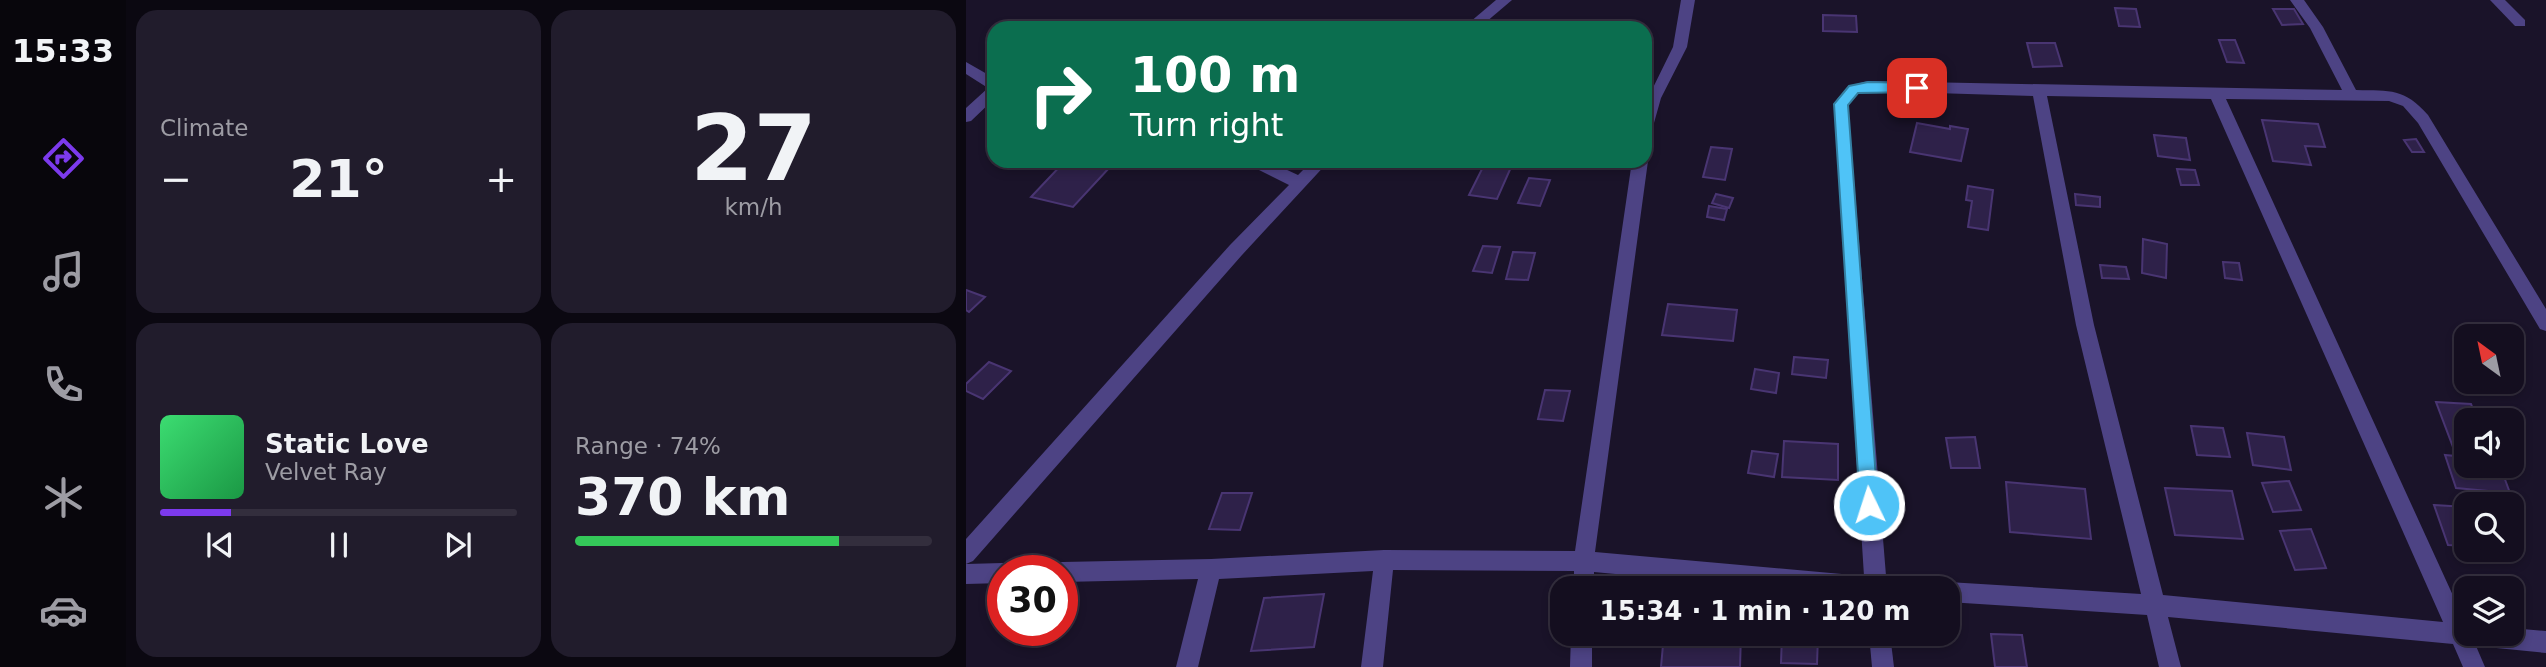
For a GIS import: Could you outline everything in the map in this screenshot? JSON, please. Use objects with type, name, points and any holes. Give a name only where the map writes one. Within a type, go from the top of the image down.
[{"type":"street","points":[[1478,21],[1504,0]]},
{"type":"street","points":[[1652,105],[1681,47],[1688,0]]},
{"type":"street","points":[[2297,0],[2316,27],[2351,94]]},
{"type":"street","points":[[2497,0],[2520,23]]},
{"type":"street","points":[[966,67],[987,80]]},
{"type":"street","points":[[1875,576],[1841,104],[1854,89],[1868,86],[2039,91],[2215,91],[2351,94],[2399,98],[2416,109],[2546,324]]},
{"type":"street","points":[[2039,91],[2085,325],[2170,667]]},
{"type":"street","points":[[2215,91],[2454,620]]},
{"type":"street","points":[[966,117],[987,97]]},
{"type":"street","points":[[1269,168],[1300,183]]},
{"type":"street","points":[[966,554],[1236,250],[1314,168]]},
{"type":"street","points":[[1584,576],[1639,168]]},
{"type":"street","points":[[1078,572],[1211,569],[1384,560],[1584,561],[1746,576]]},
{"type":"street","points":[[1372,667],[1384,560]]},
{"type":"street","points":[[1187,667],[1211,569]]},
{"type":"street","points":[[966,573],[987,573]]},
{"type":"street","points":[[1960,593],[2155,605],[2454,632]]},
{"type":"street","points":[[2524,640],[2546,642]]},
{"type":"street","points":[[1581,667],[1582,646]]},
{"type":"street","points":[[1881,646],[1882,667]]},
{"type":"street","points":[[2465,646],[2474,667]]},
{"type":"building","points":[[2115,8],[2136,9],[2140,27],[2119,26]]},
{"type":"building","points":[[2273,9],[2294,9],[2303,24],[2282,25]]},
{"type":"building","points":[[1823,15],[1856,16],[1857,32],[1823,31]]},
{"type":"building","points":[[2219,40],[2235,40],[2244,63],[2227,62]]},
{"type":"building","points":[[2027,43],[2055,43],[2062,66],[2033,67]]},
{"type":"building","points":[[2262,120],[2318,124],[2325,147],[2305,146],[2311,165],[2273,161]]},
{"type":"building","points":[[1917,123],[1950,129],[1950,126],[1968,129],[1961,161],[1910,152]]},
{"type":"building","points":[[2154,135],[2186,138],[2190,160],[2158,156]]},
{"type":"building","points":[[2416,139],[2424,152],[2412,152],[2404,140]]},
{"type":"building","points":[[1711,147],[1732,149],[1725,180],[1703,177]]},
{"type":"building","points":[[1058,168],[1109,168],[1073,207],[1031,197]]},
{"type":"building","points":[[1482,168],[1511,168],[1497,199],[1469,195]]},
{"type":"building","points":[[2177,169],[2195,170],[2199,185],[2181,185]]},
{"type":"building","points":[[1529,178],[1550,180],[1540,206],[1518,203]]},
{"type":"building","points":[[1968,186],[1993,190],[1988,230],[1968,227],[1972,201],[1966,200]]},
{"type":"building","points":[[1716,194],[1733,198],[1729,208],[1712,203]]},
{"type":"building","points":[[2075,194],[2100,197],[2100,207],[2076,205]]},
{"type":"building","points":[[1709,206],[1727,209],[1724,220],[1707,217]]},
{"type":"building","points":[[2143,239],[2167,244],[2166,278],[2142,273]]},
{"type":"building","points":[[1483,246],[1500,247],[1492,273],[1473,271]]},
{"type":"building","points":[[1513,252],[1535,253],[1528,280],[1506,279]]},
{"type":"building","points":[[2223,262],[2239,263],[2242,280],[2225,278]]},
{"type":"building","points":[[2100,265],[2126,267],[2129,279],[2102,278]]},
{"type":"building","points":[[966,290],[985,297],[969,312],[966,310]]},
{"type":"building","points":[[1668,304],[1737,310],[1733,341],[1662,335]]},
{"type":"building","points":[[1794,357],[1828,360],[1826,378],[1792,374]]},
{"type":"building","points":[[989,362],[1011,371],[983,399],[966,391],[966,384]]},
{"type":"building","points":[[1755,369],[1779,373],[1776,393],[1751,389]]},
{"type":"building","points":[[1545,390],[1570,391],[1563,421],[1538,419]]},
{"type":"building","points":[[2436,402],[2471,404],[2472,408],[2454,408],[2453,447]]},
{"type":"building","points":[[2191,426],[2223,428],[2230,457],[2197,455]]},
{"type":"building","points":[[2247,433],[2284,437],[2291,470],[2253,465]]},
{"type":"building","points":[[1975,437],[1980,468],[1951,468],[1946,438]]},
{"type":"building","points":[[1784,441],[1838,444],[1838,480],[1782,477]]},
{"type":"building","points":[[1752,451],[1778,454],[1774,477],[1748,473]]},
{"type":"building","points":[[2445,455],[2454,456],[2454,478],[2504,478],[2510,492],[2499,492],[2456,488]]},
{"type":"building","points":[[2289,481],[2301,510],[2273,512],[2262,483]]},
{"type":"building","points":[[2006,482],[2085,489],[2091,539],[2010,532]]},
{"type":"building","points":[[2165,488],[2232,491],[2243,539],[2175,535]]},
{"type":"building","points":[[1222,493],[1252,493],[1240,530],[1209,529]]},
{"type":"building","points":[[2434,505],[2454,506],[2454,545],[2448,545]]},
{"type":"building","points":[[2311,529],[2326,568],[2295,570],[2280,531]]},
{"type":"building","points":[[1324,594],[1314,647],[1251,651],[1264,598]]},
{"type":"building","points":[[1991,634],[2022,635],[2027,667],[1995,667]]},
{"type":"building","points":[[1663,646],[1741,646],[1740,667],[1661,667]]},
{"type":"building","points":[[1782,646],[1818,646],[1817,664],[1781,663]]},
{"type":"route","points":[[1869,505],[1841,104],[1854,89],[1868,86],[1917,88]]}]
